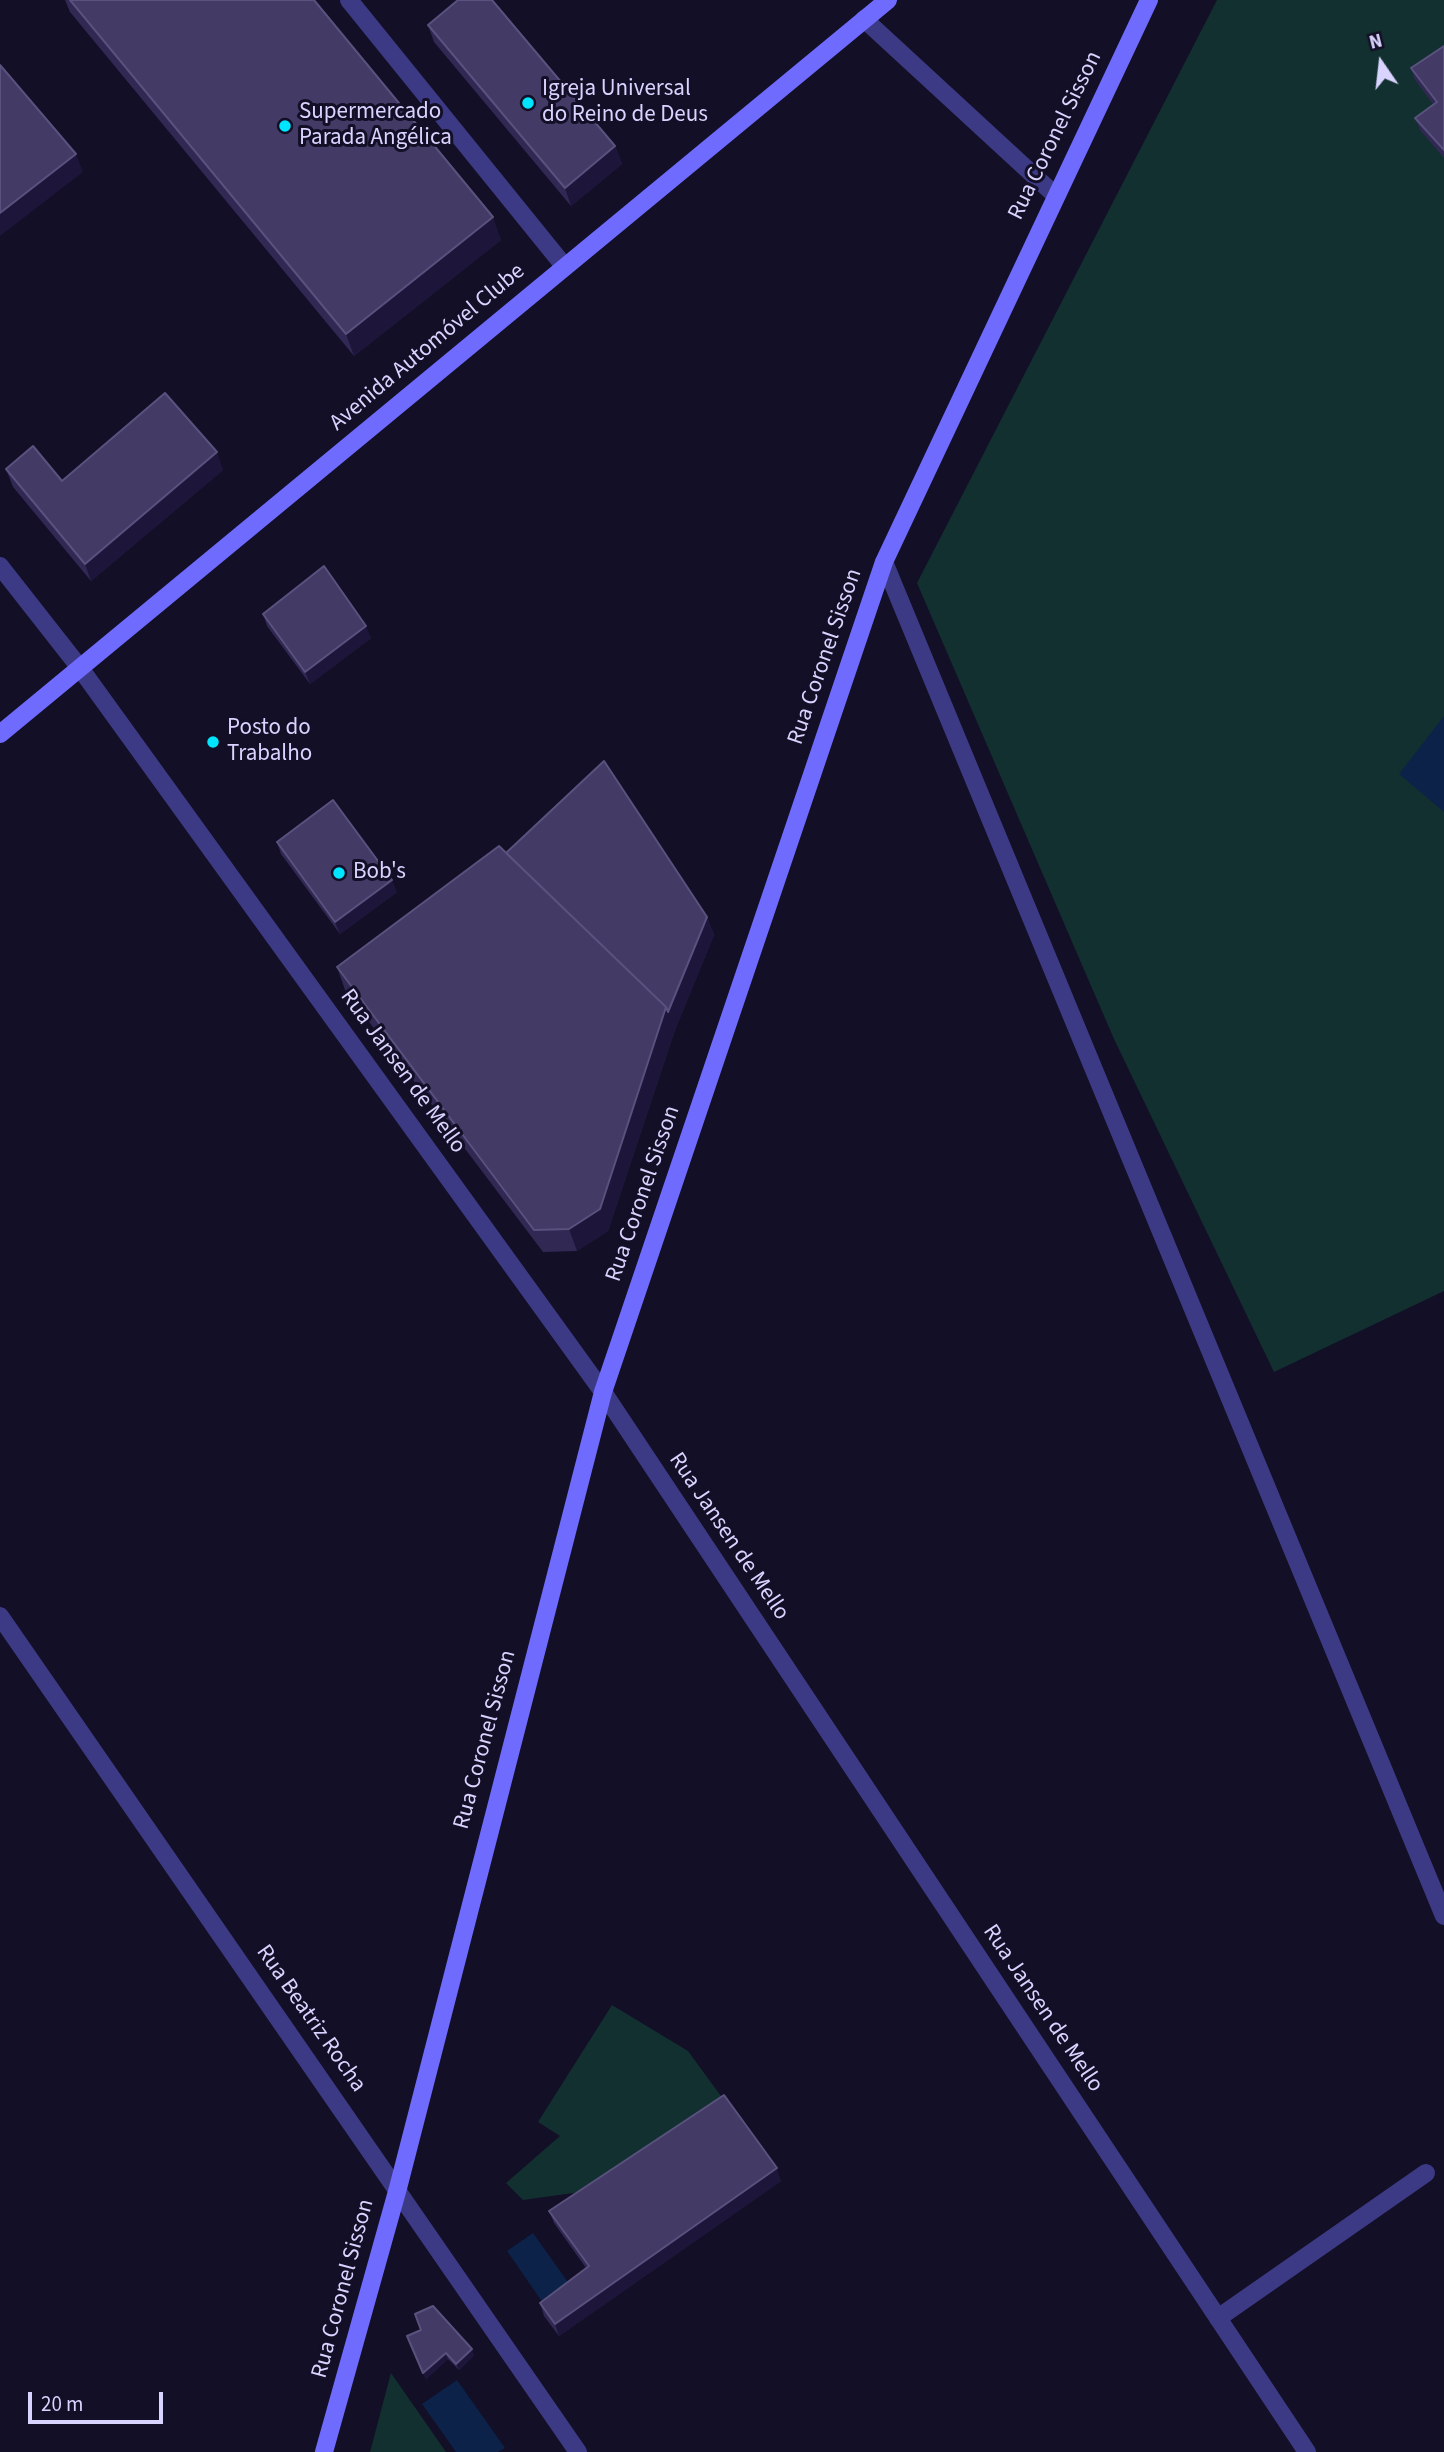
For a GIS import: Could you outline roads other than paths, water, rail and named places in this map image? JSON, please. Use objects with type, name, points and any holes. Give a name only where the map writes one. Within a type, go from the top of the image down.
[{"type":"main road","name":"Avenida Automóvel Clube","points":[[0,734],[888,0]]},
{"type":"main road","name":"Rua Coronel Sisson","points":[[324,2452],[398,2188],[603,1392],[884,562],[1149,0]]},
{"type":"street","points":[[349,0],[565,267]]},
{"type":"street","points":[[864,19],[1055,195]]},
{"type":"street","points":[[884,562],[1444,1916]]},
{"type":"street","name":"Rua Jansen de Mello","points":[[0,566],[80,668],[603,1392],[1307,2452]]},
{"type":"street","name":"Rua Beatriz Rocha","points":[[0,1616],[578,2452]]},
{"type":"street","points":[[1218,2318],[1426,2173]]},
{"type":"water","points":[[1444,716],[1444,812],[1399,774]]},
{"type":"water","points":[[533,2233],[570,2285],[543,2303],[507,2251]]},
{"type":"water","points":[[457,2380],[505,2448],[498,2452],[456,2452],[422,2404]]},
{"type":"place","name":"Igreja Universal do Reino de Deus","points":[[528,103]]},
{"type":"place","name":"Supermercado Parada Angélica","points":[[285,126]]},
{"type":"place","name":"Posto do Trabalho","points":[[213,742]]},
{"type":"place","name":"Bob's","points":[[339,873]]}]
